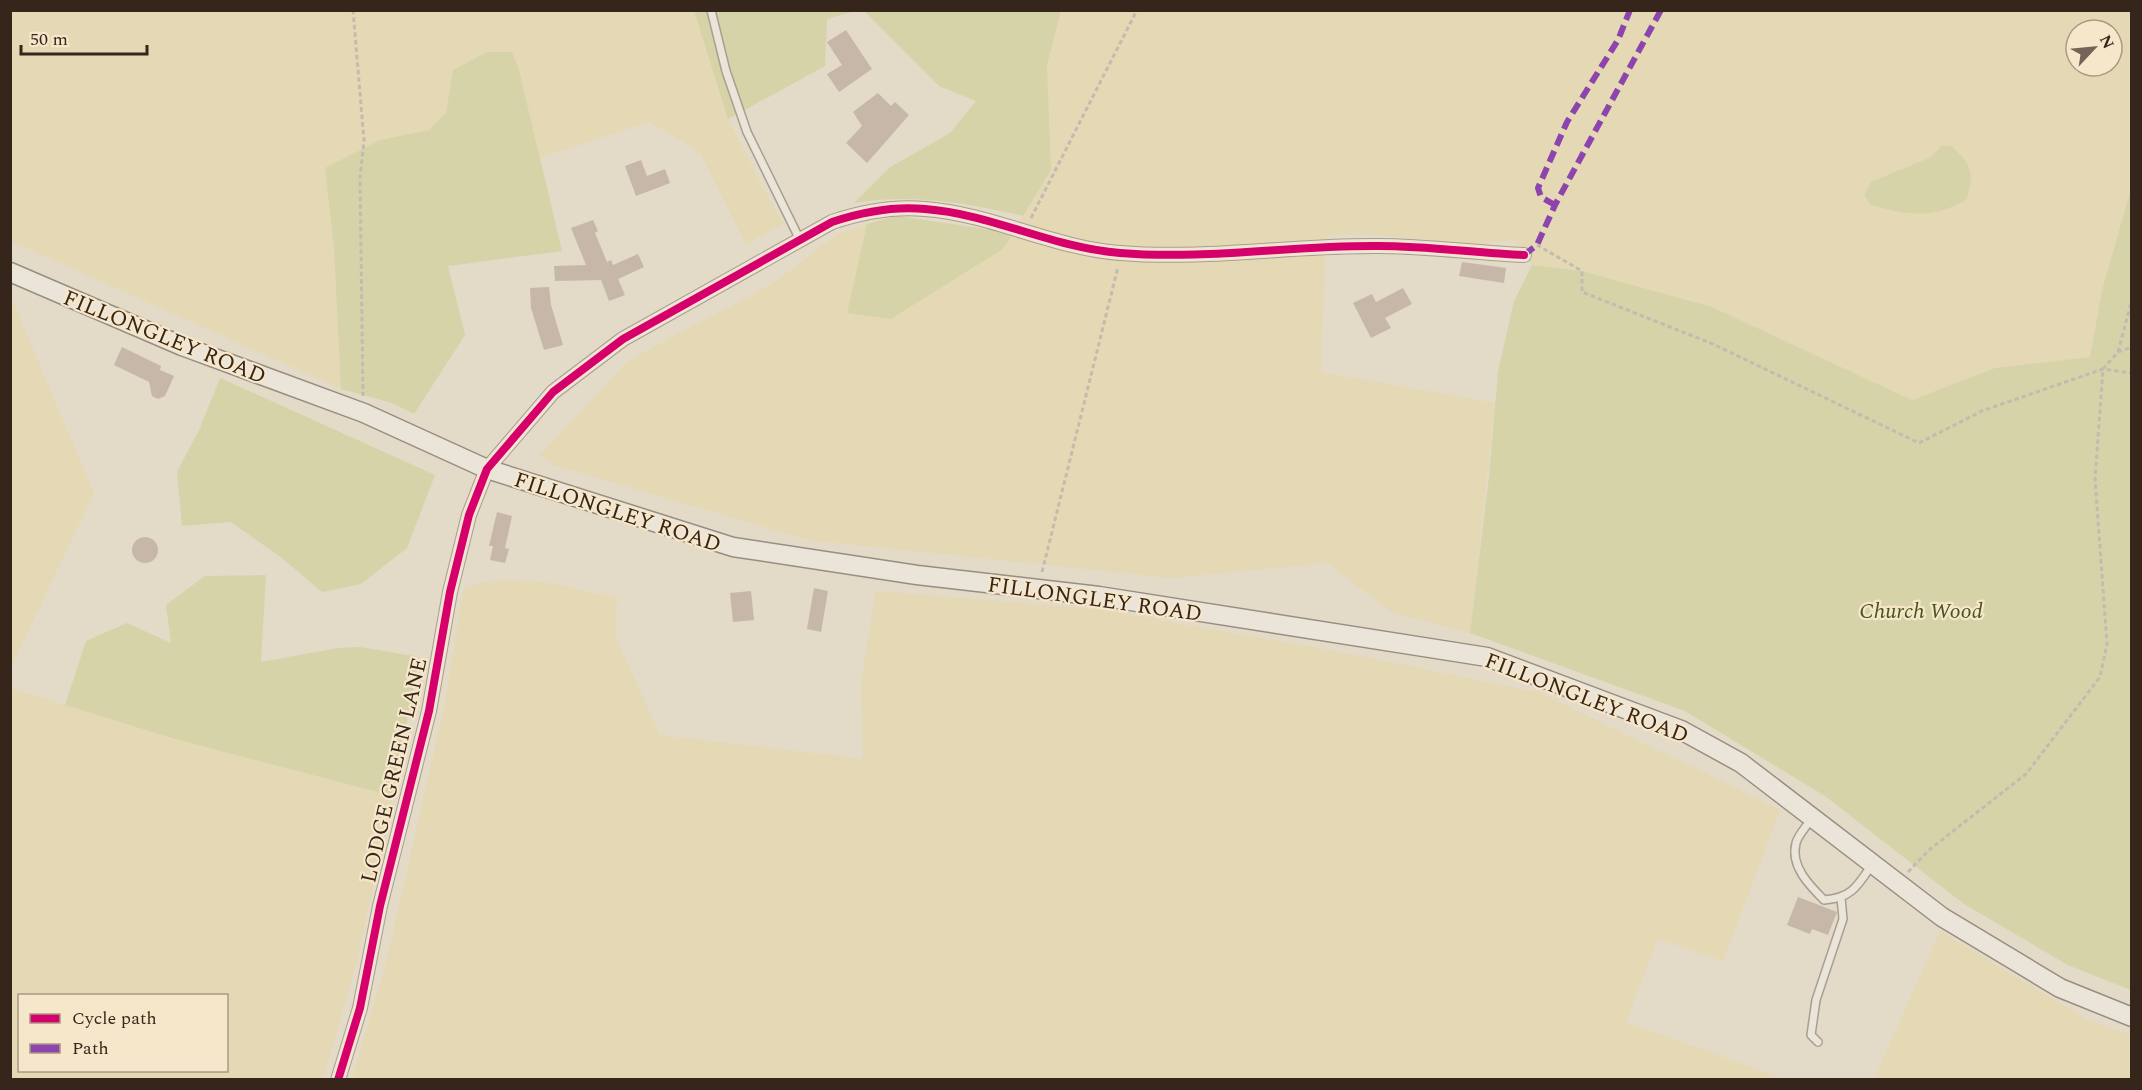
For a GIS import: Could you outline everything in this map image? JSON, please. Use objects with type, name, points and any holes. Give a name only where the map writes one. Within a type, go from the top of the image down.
[{"type":"main road","name":"FILLONGLEY ROAD","points":[[10,272],[182,346],[364,413],[487,469],[733,547],[917,575],[1038,589],[1487,657],[1681,730],[1741,763],[1942,917],[2060,988],[2132,1017]]},
{"type":"street","name":"LODGE GREEN LANE","points":[[338,1080],[360,1008],[380,906],[429,711],[458,559],[469,515],[487,469],[553,392],[622,339],[832,222],[862,212],[926,209],[969,217],[1048,240],[1119,253],[1229,253],[1379,246],[1524,255]]},
{"type":"lane","points":[[711,10],[726,71],[747,132],[800,240]]},
{"type":"lane","points":[[1813,817],[1796,842],[1796,860],[1807,882],[1824,900],[1841,898],[1856,887],[1873,863]]},
{"type":"lane","points":[[1818,1042],[1811,1035],[1816,1000],[1843,919],[1841,898]]},
{"type":"path","points":[[353,10],[364,141],[360,178],[364,413]]},
{"type":"path","points":[[1023,233],[1137,10]]},
{"type":"path","points":[[1537,245],[1582,270],[1582,292],[1713,344],[1919,443],[1982,411],[2103,369],[2132,373]]},
{"type":"path","points":[[1038,589],[1110,302],[1119,253]]},
{"type":"path","points":[[1897,882],[1929,850],[2026,774],[2100,677],[2107,645],[2095,479],[2103,369],[2118,352],[2132,299]]},
{"type":"path","points":[[2118,352],[2132,347]]},
{"type":"shaded area","points":[[11,10],[694,11],[728,119],[769,199],[784,223],[746,245],[699,151],[649,122],[540,158],[519,70],[512,52],[487,52],[453,70],[446,113],[429,130],[380,140],[325,168],[334,248],[341,389],[11,241]]},
{"type":"shaded area","points":[[1061,11],[2131,11],[2131,189],[2102,290],[2090,357],[1995,368],[1912,400],[1712,307],[1582,271],[1532,265],[1514,240],[1477,245],[1376,235],[1329,235],[1325,256],[1321,372],[1495,403],[1470,633],[1392,612],[1327,563],[1171,578],[809,540],[553,465],[540,455],[629,360],[772,284],[835,236],[867,224],[847,313],[1003,249],[1051,170],[1047,65]]},
{"type":"shaded area","points":[[11,297],[94,493],[10,667]]},
{"type":"shaded area","points":[[497,580],[539,581],[617,598],[616,638],[660,735],[863,759],[861,682],[876,591],[1096,609],[1346,653],[1541,693],[1780,810],[1723,961],[1658,939],[1626,1022],[1785,1079],[352,1079],[386,963],[444,708],[463,590],[477,584]]},
{"type":"shaded area","points":[[10,688],[175,739],[393,796],[357,962],[323,1079],[11,1079]]},
{"type":"shaded area","points":[[1940,931],[2086,1019],[2131,1035],[2131,1079],[1874,1079]]},
{"type":"green space","points":[[694,11],[855,11],[827,19],[825,66],[728,119]]},
{"type":"green space","points":[[864,11],[1061,11],[1047,65],[1051,170],[1023,216],[982,207],[917,199],[854,203],[889,168],[950,133],[976,101],[939,86]]},
{"type":"green space","points":[[487,52],[512,52],[519,70],[562,251],[448,266],[465,335],[414,414],[392,403],[341,389],[334,248],[325,168],[380,140],[429,130],[446,113],[453,70]]},
{"type":"green space","points":[[1942,145],[1951,146],[1970,169],[1971,182],[1967,199],[1943,210],[1920,214],[1871,205],[1864,195],[1871,182],[1931,157]]},
{"type":"green space","name":"Church Wood","points":[[2131,189],[2132,990],[2068,965],[1964,904],[1825,796],[1685,711],[1470,633],[1489,477],[1498,372],[1514,301],[1532,265],[1582,271],[1712,307],[1912,400],[1995,368],[2090,357],[2102,290]]},
{"type":"green space","points":[[897,216],[1013,233],[1003,249],[891,319],[847,313],[867,224]]},
{"type":"green space","points":[[220,378],[435,475],[407,548],[361,584],[322,592],[282,558],[231,522],[182,526],[177,472],[200,428]]},
{"type":"green space","points":[[266,575],[261,662],[338,648],[360,647],[419,657],[393,796],[175,739],[65,705],[86,641],[127,623],[171,643],[166,605],[205,576]]},
{"type":"building","points":[[846,30],[872,69],[839,92],[827,74],[842,65],[827,42]]},
{"type":"building","points":[[878,93],[891,106],[895,102],[909,115],[867,163],[846,143],[862,126],[853,112]]},
{"type":"building","points":[[641,160],[647,176],[665,169],[670,183],[636,196],[625,166]]},
{"type":"building","points":[[593,220],[598,231],[595,233],[607,262],[611,260],[613,265],[638,254],[644,267],[618,279],[625,295],[609,301],[601,280],[555,281],[554,266],[586,265],[571,228]]},
{"type":"building","points":[[1462,262],[1506,268],[1504,283],[1459,276]]},
{"type":"building","points":[[549,287],[551,305],[563,345],[544,350],[531,308],[530,288]]},
{"type":"building","points":[[1403,288],[1412,304],[1385,318],[1391,328],[1371,338],[1353,303],[1372,294],[1376,302]]},
{"type":"building","points":[[122,347],[161,366],[160,370],[174,376],[165,396],[158,399],[152,396],[149,382],[114,365]]},
{"type":"building","points":[[497,512],[512,516],[505,548],[509,549],[505,563],[490,560],[493,546],[489,546]]},
{"type":"building","points":[[145,537],[154,541],[158,550],[154,559],[145,563],[136,559],[132,550],[136,541]]},
{"type":"building","points":[[814,588],[828,591],[821,632],[807,629]]},
{"type":"building","points":[[751,591],[754,620],[733,622],[730,593]]},
{"type":"building","points":[[1798,897],[1837,912],[1828,935],[1812,929],[1810,934],[1787,925]]},
{"type":"marked path","points":[[1555,205],[1541,197],[1538,188],[1567,122],[1618,40],[1630,10]]},
{"type":"marked path","points":[[1524,255],[1537,245],[1555,205],[1661,10]]},
{"type":"cycle path","points":[[338,1080],[360,1008],[380,906],[429,711],[450,592],[469,515],[487,469],[553,392],[623,339],[832,222],[889,209],[913,208],[950,212],[1071,245],[1120,253],[1185,255],[1379,246],[1524,255]]}]
